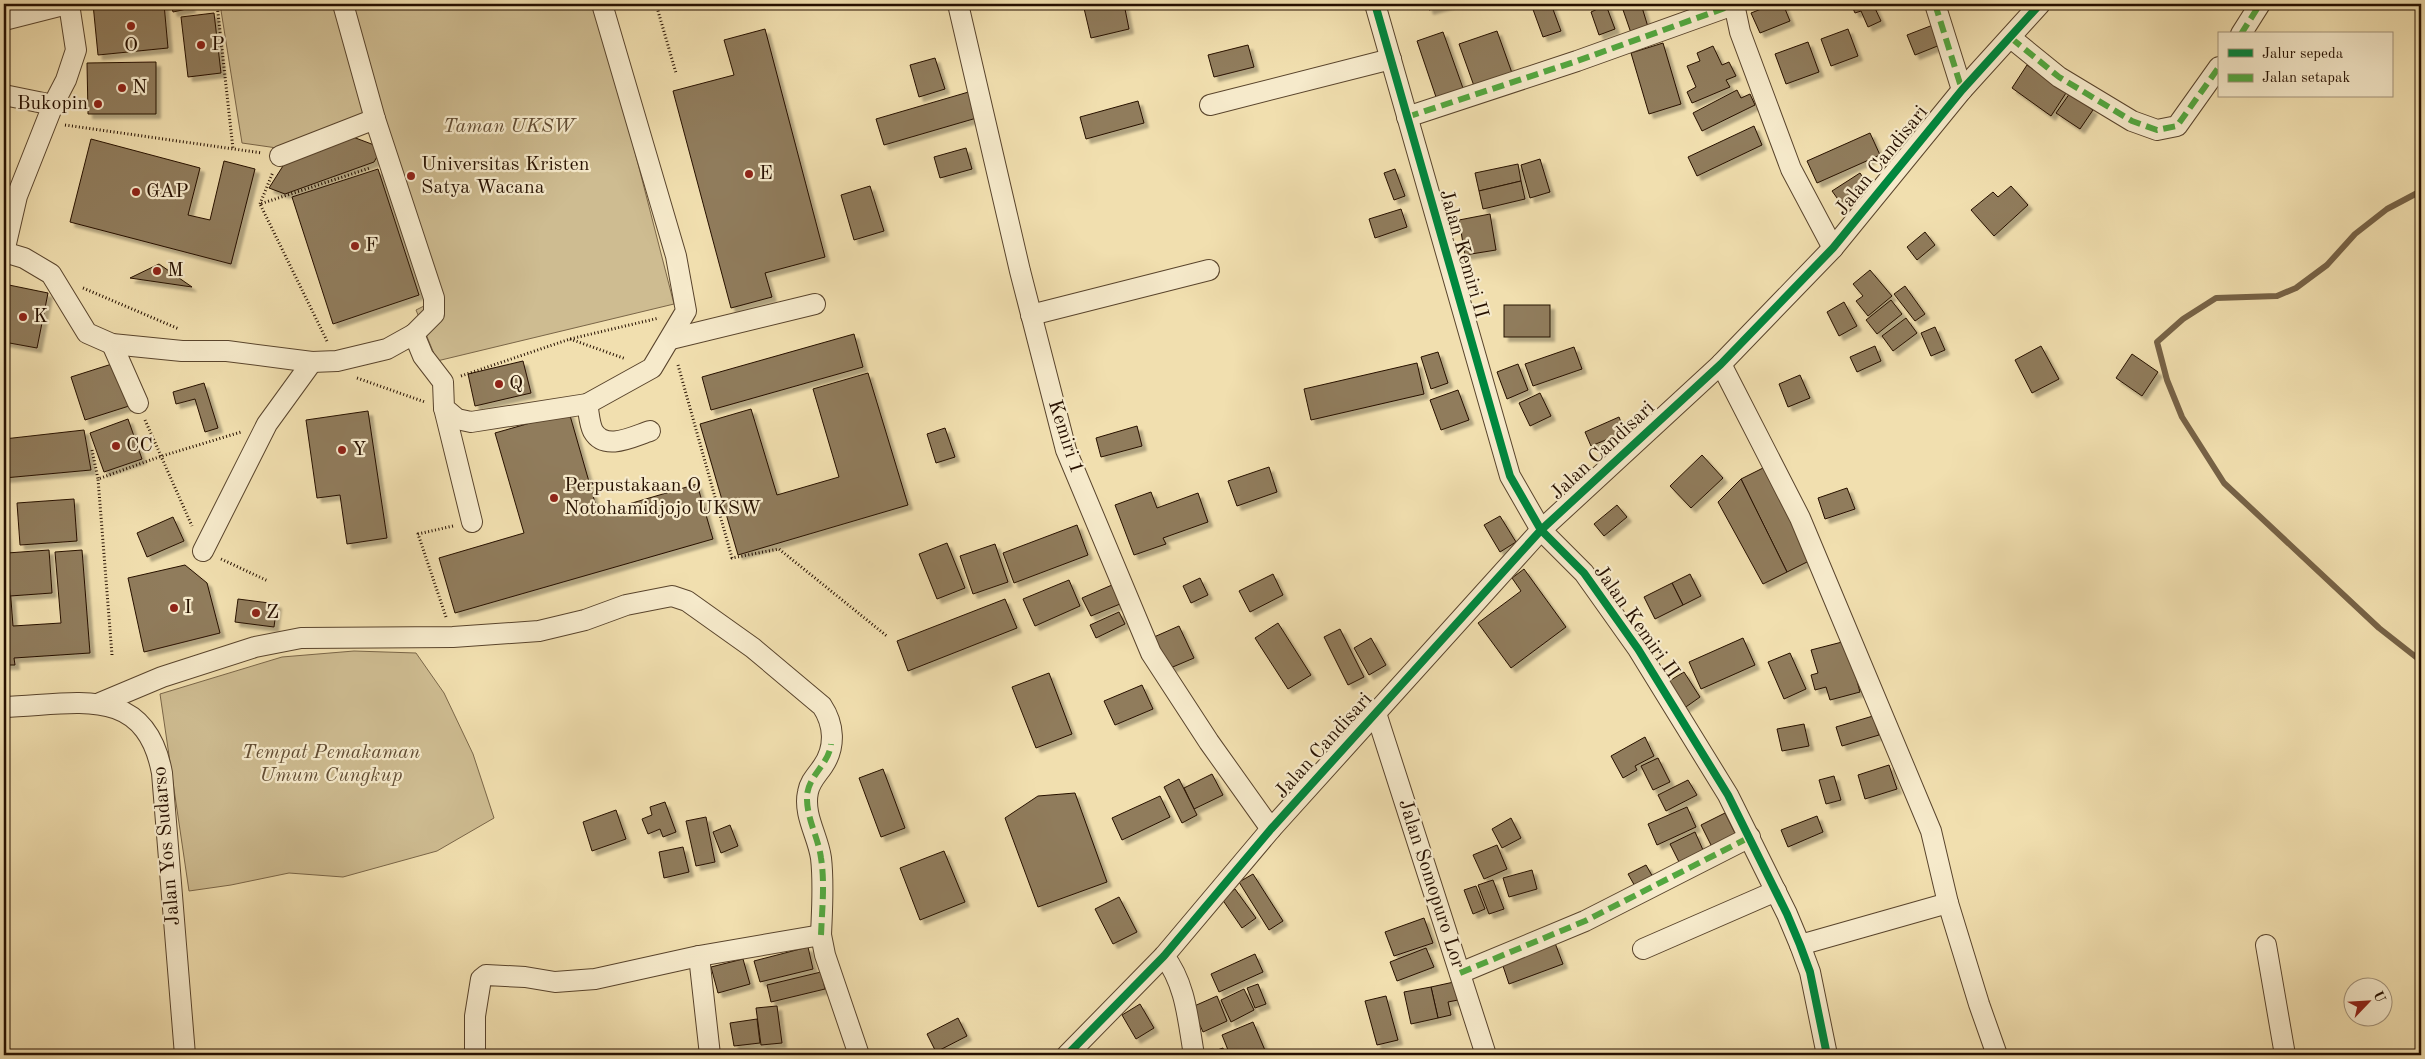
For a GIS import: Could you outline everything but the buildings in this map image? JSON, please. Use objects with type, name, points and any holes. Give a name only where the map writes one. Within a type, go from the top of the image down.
[{"type":"street","points":[[4,20],[68,4],[76,50],[66,80],[50,113],[17,196],[4,252],[24,258],[51,274],[87,333],[112,344],[182,350],[227,350],[344,368],[414,334],[434,314],[434,298],[375,119],[343,4]]},
{"type":"street","points":[[444,408],[457,419],[472,422],[587,404],[652,368],[686,311],[676,256],[602,4]]},
{"type":"street","name":"Kemiri 1","points":[[958,4],[1031,315],[1066,450],[1151,653],[1209,742],[1270,829]]},
{"type":"street","name":"Jalan Kemiri II","points":[[1375,4],[1510,476],[1541,530],[1584,573],[1638,649],[1728,795],[1776,891],[1800,945],[1810,972],[1826,1055]]},
{"type":"street","points":[[1407,117],[1577,61],[1735,4],[1740,32],[1791,169],[1833,248]]},
{"type":"street","points":[[1935,4],[1962,90]]},
{"type":"street","name":"Jalan Candisari","points":[[1067,1055],[1164,956],[1270,829],[1541,530],[1721,364],[1833,248],[1962,90],[2040,4]]},
{"type":"street","points":[[2242,32],[2260,4]]},
{"type":"street","points":[[2011,38],[2059,77],[2132,120],[2157,130],[2177,126],[2218,68]]},
{"type":"street","points":[[1210,104],[1391,59]]},
{"type":"street","points":[[4,95],[50,113]]},
{"type":"street","points":[[280,156],[375,119]]},
{"type":"street","points":[[1031,315],[1209,270]]},
{"type":"street","points":[[671,338],[815,304]]},
{"type":"street","points":[[414,334],[423,356],[443,382],[444,408],[472,522]]},
{"type":"street","points":[[112,344],[138,404]]},
{"type":"street","points":[[203,551],[267,424],[312,362]]},
{"type":"street","points":[[1721,364],[1800,518],[1932,831],[1948,903],[1997,1055]]},
{"type":"street","points":[[587,404],[593,431],[604,440],[614,442],[650,431]]},
{"type":"street","points":[[100,703],[162,677],[255,647],[302,638],[453,637],[539,631],[585,620],[626,605],[672,596],[687,601],[753,648],[822,706],[829,717],[833,730],[830,753],[824,766],[812,779],[807,793],[807,814],[815,830],[821,857],[821,935],[825,956],[859,1055]]},
{"type":"street","name":"Jalan Yos Sudarso","points":[[4,707],[100,703],[125,711],[138,720],[150,734],[159,756],[162,773],[185,1055]]},
{"type":"street","name":"Jalan Somopuro Lor","points":[[1376,713],[1486,1055]]},
{"type":"street","points":[[1460,973],[1585,922],[1750,837]]},
{"type":"street","points":[[1643,949],[1776,891]]},
{"type":"street","points":[[1800,945],[1948,903]]},
{"type":"street","points":[[475,1055],[476,1016],[482,979],[486,975],[525,977],[555,982],[574,981],[610,976],[699,956],[821,935]]},
{"type":"street","points":[[2266,945],[2285,1055]]},
{"type":"street","points":[[699,956],[710,1055]]},
{"type":"street","points":[[1164,956],[1174,968],[1185,1000],[1194,1055]]},
{"type":"path","points":[[217,4],[233,149]]},
{"type":"path","points":[[656,4],[676,73]]},
{"type":"path","points":[[50,113],[233,149],[280,156],[260,204],[344,368],[444,408]]},
{"type":"path","points":[[260,204],[390,161]]},
{"type":"path","points":[[51,274],[183,331]]},
{"type":"path","points":[[443,382],[570,339],[686,311]]},
{"type":"path","points":[[671,338],[732,558],[779,549],[888,637]]},
{"type":"path","points":[[570,339],[652,368]]},
{"type":"path","points":[[138,404],[159,457],[203,551],[268,581]]},
{"type":"path","points":[[98,478],[267,424]]},
{"type":"path","points":[[92,450],[98,478],[112,655]]},
{"type":"path","points":[[453,637],[418,534],[472,522]]},
{"type":"green space","name":"Taman UKSW","points":[[220,4],[597,4],[674,304],[437,361],[416,310],[440,298],[383,111],[277,148],[242,143]]},
{"type":"green space","name":"Tempat Pemakaman Umum Cungkup","points":[[354,651],[416,653],[444,693],[473,754],[494,818],[437,851],[343,877],[289,873],[231,885],[189,891],[160,694],[282,657]]},
{"type":"waterway","points":[[2421,191],[2387,209],[2355,234],[2327,265],[2296,288],[2277,296],[2216,298],[2183,319],[2157,342],[2167,380],[2182,417],[2224,483],[2379,628],[2421,661]]},
{"type":"marked path","points":[[1407,117],[1577,61],[1736,4]]},
{"type":"marked path","points":[[1935,4],[1962,90]]},
{"type":"marked path","points":[[2242,32],[2260,4]]},
{"type":"marked path","points":[[2011,38],[2059,77],[2132,121],[2157,130],[2177,126],[2218,68]]},
{"type":"marked path","points":[[821,935],[823,877],[819,850],[808,811],[807,795],[811,781],[827,758],[831,744]]},
{"type":"marked path","points":[[1460,973],[1585,921],[1750,837]]},
{"type":"cycle path","points":[[1375,4],[1510,476],[1541,530],[1584,573],[1638,649],[1728,795],[1787,914],[1800,945],[1810,972],[1827,1055]]},
{"type":"cycle path","points":[[1067,1055],[1164,956],[1271,829],[1541,530],[1721,364],[1833,248],[1962,90],[2040,4]]},
{"type":"place","name":"O","points":[[131,26]]},
{"type":"place","name":"P","points":[[201,45]]},
{"type":"place","name":"N","points":[[122,88]]},
{"type":"place","name":"Bukopin","points":[[98,104]]},
{"type":"place","name":"E","points":[[749,174]]},
{"type":"place","name":"Universitas Kristen Satya Wacana","points":[[411,176]]},
{"type":"place","name":"GAP","points":[[136,192]]},
{"type":"place","name":"F","points":[[355,246]]},
{"type":"place","name":"M","points":[[157,271]]},
{"type":"place","name":"K","points":[[23,317]]},
{"type":"place","name":"Q","points":[[499,384]]},
{"type":"place","name":"CC","points":[[116,446]]},
{"type":"place","name":"Y","points":[[342,450]]},
{"type":"place","name":"Perpustakaan O Notohamidjojo UKSW","points":[[554,498]]},
{"type":"place","name":"I","points":[[174,608]]},
{"type":"place","name":"Z","points":[[256,613]]}]
